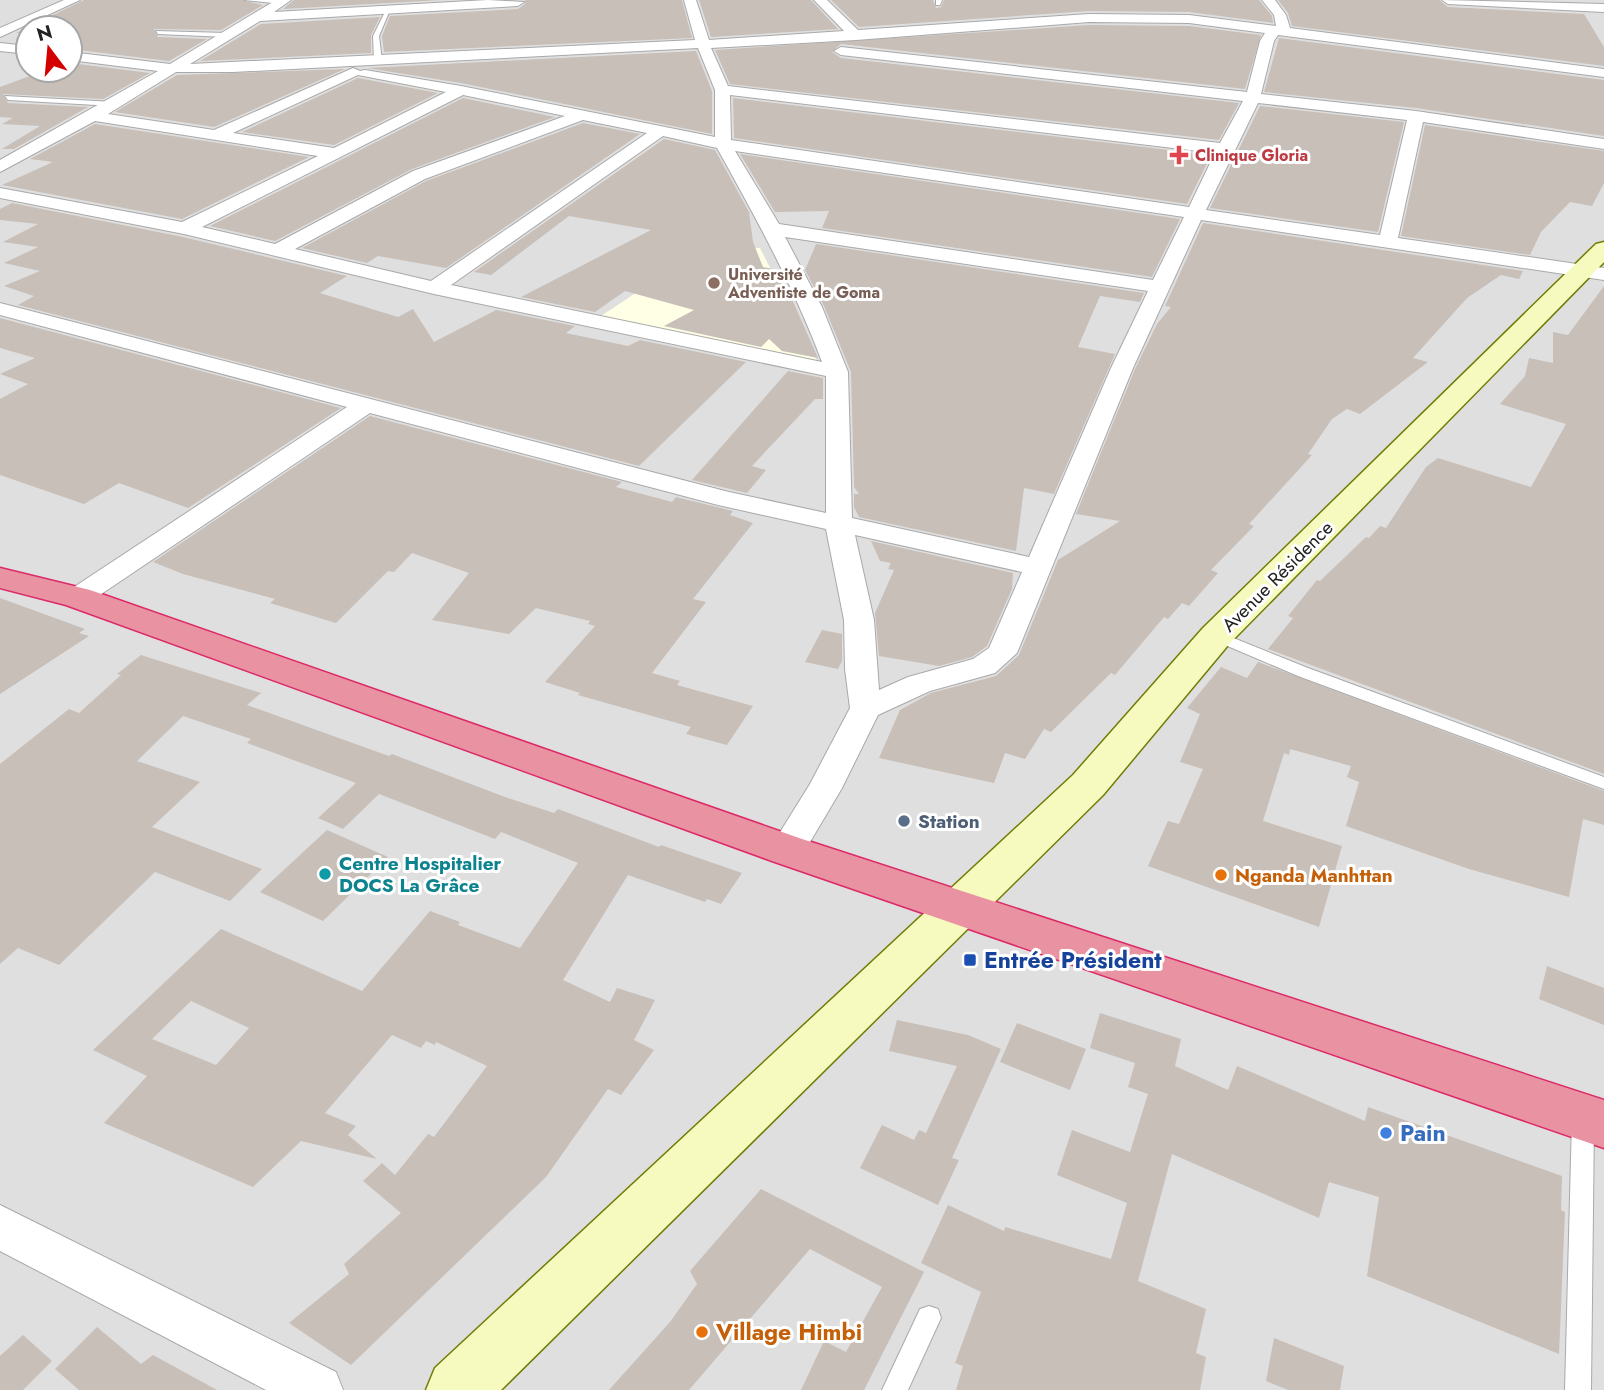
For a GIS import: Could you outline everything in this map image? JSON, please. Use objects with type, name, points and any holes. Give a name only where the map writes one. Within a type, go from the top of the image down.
[{"type":"highway","points":[[0,578],[78,597],[956,909],[1594,1121]]},
{"type":"main road","name":"Avenue Résidence","points":[[457,1390],[1088,785],[1216,636],[1597,264]]},
{"type":"street","points":[[0,33],[74,0]]},
{"type":"street","points":[[690,0],[703,44],[722,90],[723,144],[772,229],[812,307],[836,372],[839,525],[859,620],[860,669],[866,708],[825,788],[787,850]]},
{"type":"street","points":[[820,0],[856,36]]},
{"type":"street","points":[[866,708],[919,684],[984,666],[1002,653],[1159,287],[1253,97],[1267,41],[1279,31],[1280,15],[1268,0]]},
{"type":"street","points":[[1448,0],[1604,8]]},
{"type":"street","points":[[0,167],[114,104],[284,1]]},
{"type":"street","points":[[256,17],[518,5]]},
{"type":"street","points":[[1042,10],[1053,21]]},
{"type":"street","points":[[84,58],[170,68],[318,64],[378,61],[527,45],[703,44],[1149,17],[1604,73]]},
{"type":"street","points":[[764,41],[1416,116],[1604,144]]},
{"type":"street","points":[[318,64],[326,69],[461,90],[723,144],[1388,241],[1597,264]]},
{"type":"street","points":[[216,135],[353,72]]},
{"type":"street","points":[[184,228],[461,90]]},
{"type":"street","points":[[722,90],[961,120],[1117,134],[1226,149]]},
{"type":"street","points":[[278,250],[410,179],[584,115]]},
{"type":"street","points":[[93,116],[337,154]]},
{"type":"street","points":[[1388,241],[1416,116]]},
{"type":"street","points":[[434,288],[659,132]]},
{"type":"street","points":[[0,193],[184,228],[434,288],[836,372]]},
{"type":"street","points":[[772,229],[1159,287]]},
{"type":"street","points":[[0,309],[369,404],[602,468],[839,525],[1038,567]]},
{"type":"street","points":[[78,597],[369,404]]},
{"type":"street","points":[[0,1227],[318,1390]]},
{"type":"lane","points":[[247,0],[284,1]]},
{"type":"lane","points":[[378,61],[376,36],[387,10]]},
{"type":"lane","points":[[158,32],[226,35]]},
{"type":"lane","points":[[8,97],[114,104]]},
{"type":"lane","points":[[1216,636],[1303,672],[1604,783]]},
{"type":"lane","points":[[1578,1390],[1594,1121]]},
{"type":"lane","points":[[895,1390],[929,1318]]},
{"type":"shaded area","points":[[0,0],[1604,0],[1604,1390],[0,1390]]},
{"type":"shaded area","name":"Université Adventiste de Goma","points":[[705,247],[760,248],[819,365],[598,318]]},
{"type":"building","points":[[84,0],[241,0],[263,5],[221,30],[154,29],[158,37],[207,39],[169,61],[84,51],[84,14],[55,14]]},
{"type":"building","points":[[294,0],[441,0],[283,9]]},
{"type":"building","points":[[525,0],[682,0],[692,38],[384,52],[382,36],[390,16],[518,9],[525,4]]},
{"type":"building","points":[[699,0],[811,0],[838,29],[711,37]]},
{"type":"building","points":[[831,0],[933,0],[936,8],[941,7],[944,0],[1259,0],[1272,16],[1273,23],[1189,12],[1089,11],[859,27]]},
{"type":"building","points":[[1278,0],[1439,0],[1448,7],[1584,14],[1604,47],[1604,66],[1292,26],[1288,13]]},
{"type":"building","points":[[380,17],[371,35],[371,53],[200,61],[261,24]]},
{"type":"building","points":[[1089,25],[1189,26],[1261,35],[1245,89],[841,44],[832,52],[841,58],[1239,103],[1219,140],[730,84],[715,50]]},
{"type":"building","points":[[1279,38],[1604,80],[1604,136],[1416,108],[1264,92]]},
{"type":"building","points":[[696,51],[712,91],[712,134],[461,83],[367,68]]},
{"type":"building","points":[[84,65],[150,73],[103,99],[3,94],[8,103],[88,107],[14,149],[2,149],[40,126],[2,124],[13,118],[0,117],[0,87],[14,82],[14,84],[84,84]]},
{"type":"building","points":[[345,69],[214,127],[115,112],[177,75]]},
{"type":"building","points":[[358,78],[438,93],[334,145],[242,132]]},
{"type":"building","points":[[463,98],[555,117],[412,169],[275,241],[210,226]]},
{"type":"building","points":[[733,98],[1211,155],[1187,204],[734,138]]},
{"type":"building","points":[[1260,106],[1404,122],[1378,232],[1210,208]]},
{"type":"building","points":[[583,123],[640,134],[446,268],[378,256],[367,263],[302,248],[426,181]]},
{"type":"building","points":[[95,124],[309,157],[182,219],[2,185],[53,162],[30,159]]},
{"type":"building","points":[[1425,125],[1604,151],[1604,183],[1592,206],[1570,202],[1541,232],[1530,255],[1401,236]]},
{"type":"building","points":[[664,139],[715,150],[749,212],[753,242],[763,267],[779,270],[818,358],[782,351],[769,339],[761,347],[664,326],[694,310],[625,291],[595,312],[521,297],[651,230],[569,216],[491,275],[474,272]]},
{"type":"building","points":[[740,154],[1180,219],[1152,277],[822,228],[829,211],[775,212]]},
{"type":"building","points":[[12,203],[183,237],[347,276],[320,293],[398,317],[413,309],[434,342],[496,310],[575,326],[566,333],[628,346],[640,340],[746,362],[639,466],[18,305],[34,296],[4,286],[40,271],[4,263],[38,247],[3,242],[38,224],[0,220],[0,209]]},
{"type":"building","points":[[1203,223],[1523,271],[1519,279],[1501,275],[1467,298],[1413,358],[1428,362],[1360,414],[1347,409],[1332,419],[1308,454],[1312,455],[1249,524],[1254,526],[1211,570],[1218,573],[1189,606],[1182,603],[1168,619],[1164,617],[1115,675],[1111,673],[1051,732],[1044,729],[1025,759],[1005,753],[994,783],[879,758],[900,710],[931,693],[996,676],[1019,655],[1058,560],[1120,521],[1076,514],[1135,369],[1157,324],[1171,307],[1165,306]]},
{"type":"building","points":[[816,244],[1144,293],[1140,302],[1100,296],[1078,347],[1115,354],[1054,494],[1024,488],[1016,551],[859,517],[854,507],[854,494],[859,494],[854,487],[851,372],[824,306],[805,270]]},
{"type":"building","points":[[1604,286],[1604,774],[1268,649],[1293,618],[1288,616],[1317,580],[1320,581],[1380,526],[1386,528],[1426,467],[1438,458],[1531,487],[1566,424],[1500,404],[1525,376],[1529,358],[1553,363],[1553,332],[1568,335]]},
{"type":"building","points":[[0,318],[341,408],[188,508],[119,483],[84,504],[0,475],[0,399],[28,384],[0,374],[35,358],[0,348]]},
{"type":"building","points":[[788,371],[823,378],[823,399],[815,399],[752,466],[766,470],[747,493],[692,480]]},
{"type":"building","points":[[370,416],[622,482],[616,487],[672,502],[676,497],[733,511],[730,515],[753,523],[693,599],[706,602],[652,673],[680,681],[677,685],[753,706],[727,745],[686,734],[691,727],[578,695],[580,693],[545,682],[595,626],[588,624],[590,621],[536,608],[509,634],[432,620],[469,573],[412,553],[394,572],[388,571],[336,623],[270,603],[275,599],[183,574],[153,562]]},
{"type":"building","points":[[871,541],[1013,573],[1012,589],[987,646],[972,657],[939,666],[879,656],[875,613],[894,570],[888,569],[891,563],[880,561]]},
{"type":"building","points":[[0,598],[85,629],[79,633],[89,636],[0,694]]},
{"type":"building","points":[[822,630],[842,634],[842,661],[838,669],[805,662]]},
{"type":"building","points":[[141,655],[261,693],[247,705],[389,756],[392,754],[505,797],[554,813],[558,809],[659,847],[661,845],[742,873],[721,904],[707,899],[705,902],[628,875],[563,980],[610,1002],[617,988],[655,1000],[634,1040],[654,1050],[621,1095],[608,1089],[546,1177],[351,1365],[289,1323],[349,1274],[344,1264],[401,1213],[363,1181],[382,1163],[395,1175],[428,1134],[434,1137],[487,1066],[436,1042],[435,1045],[426,1041],[421,1048],[392,1035],[325,1113],[356,1126],[348,1135],[377,1159],[301,1141],[253,1187],[104,1123],[147,1076],[93,1050],[221,929],[362,991],[430,911],[460,922],[458,925],[520,948],[578,863],[501,832],[495,839],[379,794],[343,829],[318,818],[356,783],[247,743],[251,739],[183,716],[137,761],[200,782],[152,827],[262,869],[230,901],[155,872],[59,965],[18,948],[0,964],[0,764],[69,709],[79,713],[121,675],[117,674]],"holes":[[[191,1001],[249,1028],[216,1065],[152,1039]]]},
{"type":"building","points":[[1258,662],[1604,791],[1604,825],[1583,819],[1569,897],[1469,869],[1346,826],[1359,782],[1347,777],[1351,766],[1290,749],[1289,755],[1284,753],[1263,821],[1342,846],[1319,927],[1148,866],[1168,821],[1179,824],[1203,769],[1180,762],[1200,714],[1187,708],[1221,667],[1247,678]]},
{"type":"building","name":"Centre Hospitalier DOCS La Grâce","points":[[327,830],[388,857],[323,921],[260,892]]},
{"type":"building","points":[[1547,966],[1604,988],[1604,1025],[1539,999]]},
{"type":"building","points":[[1100,1013],[1181,1039],[1175,1066],[1228,1090],[1237,1066],[1365,1121],[1368,1107],[1562,1176],[1561,1210],[1565,1212],[1559,1354],[1367,1276],[1379,1197],[1329,1182],[1319,1218],[1172,1154],[1138,1281],[1206,1309],[1196,1353],[1206,1357],[1200,1390],[956,1390],[963,1366],[955,1363],[981,1292],[921,1263],[948,1205],[1004,1231],[1005,1227],[1111,1259],[1127,1203],[1057,1175],[1072,1130],[1130,1152],[1148,1094],[1128,1087],[1135,1063],[1090,1048]]},
{"type":"building","points":[[897,1020],[968,1035],[1001,1049],[952,1158],[959,1160],[938,1205],[860,1168],[882,1125],[914,1140],[919,1130],[926,1133],[957,1066],[889,1051]]},
{"type":"building","points":[[1017,1023],[1086,1049],[1070,1090],[1000,1062]]},
{"type":"building","points":[[761,1189],[924,1272],[864,1390],[801,1390],[824,1341],[846,1352],[882,1287],[810,1249],[689,1390],[609,1390],[670,1322],[697,1284],[690,1271]]},
{"type":"building","points":[[97,1327],[141,1364],[153,1355],[217,1390],[79,1390],[55,1369]]},
{"type":"building","points":[[23,1335],[52,1361],[23,1390],[0,1390],[0,1356]]},
{"type":"building","points":[[1274,1338],[1344,1366],[1340,1390],[1288,1390],[1266,1381]]},
{"type":"place","name":"Clinique Gloria","points":[[1179,155]]},
{"type":"place","name":"Université Adventiste de Goma","points":[[714,283]]},
{"type":"place","name":"Station","points":[[904,821]]},
{"type":"place","name":"Centre Hospitalier DOCS La Grâce","points":[[325,874]]},
{"type":"place","name":"Nganda Manhttan","points":[[1221,875]]},
{"type":"place","name":"Entrée Président","points":[[970,960]]},
{"type":"place","name":"Pain","points":[[1386,1133]]},
{"type":"place","name":"Village Himbi","points":[[702,1332]]}]
